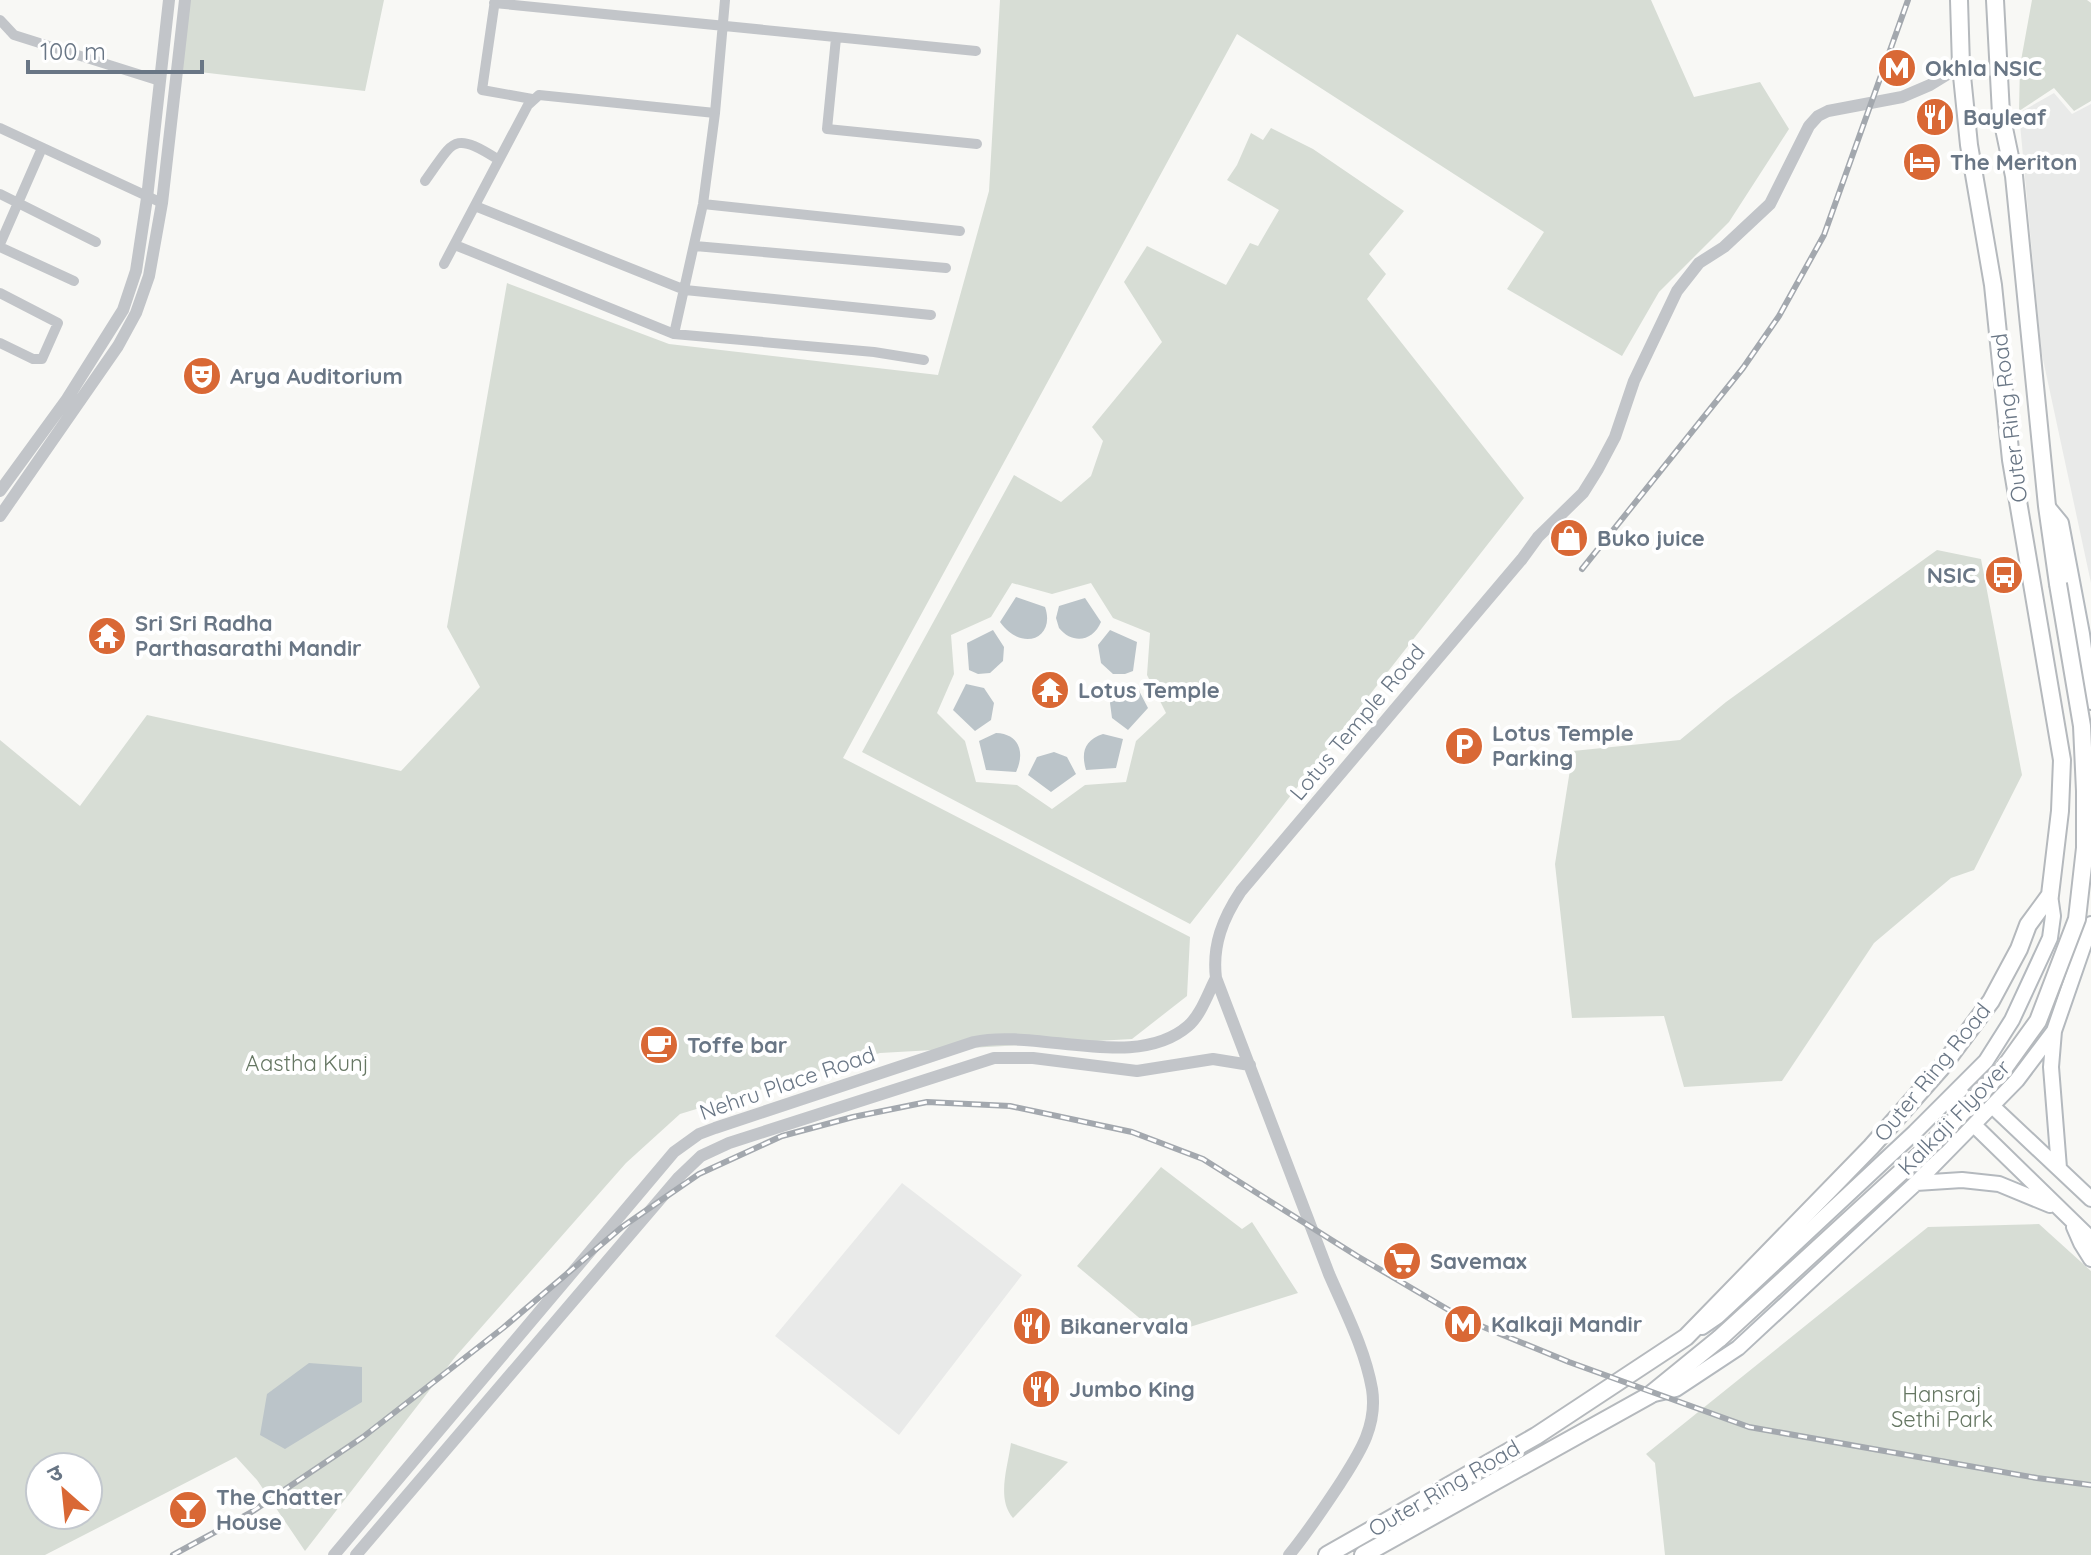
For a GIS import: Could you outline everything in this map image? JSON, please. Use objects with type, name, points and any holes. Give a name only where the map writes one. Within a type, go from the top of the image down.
[{"type":"main road","name":"Outer Ring Road","points":[[1327,1555],[1536,1436],[1686,1337],[1880,1136],[1941,1068],[1991,1001],[2019,949],[2028,925],[2050,895],[2060,811],[2062,760],[2011,460],[1993,285],[1969,145],[1961,66],[1959,0]]},
{"type":"main road","name":"Outer Ring Road","points":[[1995,0],[2001,114],[2014,176],[2047,506]]},
{"type":"main road","name":"Kalkaji Flyover","points":[[1650,1395],[1720,1338],[1935,1141],[2002,1071],[2038,1021],[2077,919],[2085,848],[2082,726],[2047,506]]},
{"type":"main road","points":[[2047,506],[2061,523],[2091,702]]},
{"type":"main road","points":[[1686,1337],[1718,1316],[1915,1132],[1986,1061],[2012,1020],[2050,938],[2053,916],[2050,895]]},
{"type":"main road","points":[[1650,1395],[1676,1389],[1738,1348],[1916,1183],[1994,1105],[2054,1031],[2091,924]]},
{"type":"main road","points":[[2025,993],[2027,1005],[2038,1017],[2049,1018],[2063,1010]]},
{"type":"main road","points":[[2054,1031],[2052,1080],[2059,1168]]},
{"type":"main road","points":[[1959,1088],[1994,1105],[2088,1194]]},
{"type":"main road","points":[[1959,1088],[1974,1125],[2091,1239]]},
{"type":"main road","points":[[1916,1183],[1962,1180],[1999,1184],[2058,1208]]},
{"type":"main road","points":[[1843,1197],[1858,1202],[1864,1208],[1867,1221],[1862,1233]]},
{"type":"main road","points":[[2072,1222],[2091,1259]]},
{"type":"main road","name":"Outer Ring Road","points":[[1363,1555],[1650,1395]]},
{"type":"street","points":[[0,516],[4,494],[123,310],[136,271],[169,0]]},
{"type":"street","points":[[4,494],[118,346],[136,313],[149,276],[162,203],[185,0]]},
{"type":"street","points":[[674,334],[703,204],[725,0]]},
{"type":"street","points":[[715,113],[547,95],[532,99],[482,90],[494,1],[976,51]]},
{"type":"street","points":[[0,20],[14,35],[160,81]]},
{"type":"street","points":[[836,38],[827,129],[977,144]]},
{"type":"street","name":"Lotus Temple Road","points":[[1289,1555],[1314,1525],[1362,1451],[1372,1420],[1372,1391],[1350,1320],[1329,1274],[1216,978],[1214,962],[1227,912],[1241,891],[1538,537],[1583,493],[1615,437],[1634,381],[1677,291],[1699,263],[1724,247],[1770,204],[1809,126],[1828,111],[1902,97],[1930,85],[1961,66]]},
{"type":"street","points":[[444,264],[532,99]]},
{"type":"street","points":[[0,128],[162,203]]},
{"type":"street","points":[[425,181],[451,145],[463,141],[474,144],[499,160]]},
{"type":"street","points":[[42,148],[0,245],[74,281]]},
{"type":"street","points":[[0,194],[96,242]]},
{"type":"street","points":[[703,204],[960,231]]},
{"type":"street","points":[[475,206],[685,290],[931,315]]},
{"type":"street","points":[[455,245],[674,334],[874,352],[924,360]]},
{"type":"street","points":[[695,246],[946,268]]},
{"type":"street","points":[[0,293],[58,323],[44,355],[38,361],[0,343]]},
{"type":"street","name":"Nehru Place Road","points":[[334,1555],[674,1152],[686,1142],[715,1128],[993,1038],[1014,1037],[1100,1048],[1146,1044],[1186,1028],[1216,978]]},
{"type":"street","name":"Nehru Place Road","points":[[356,1555],[679,1177],[701,1156],[729,1143],[994,1058],[1033,1058],[1137,1071],[1213,1059],[1250,1065]]},
{"type":"shaded area","points":[[2054,93],[2072,114],[2091,104],[2091,583],[2041,350],[2019,113]]},
{"type":"shaded area","points":[[1016,597],[1045,607],[1046,627],[1035,638],[1018,637],[1000,622]]},
{"type":"shaded area","points":[[1085,598],[1101,622],[1088,637],[1076,639],[1059,628],[1056,618],[1059,606]]},
{"type":"shaded area","points":[[993,630],[1004,647],[1003,661],[990,673],[978,674],[969,670],[967,643]]},
{"type":"shaded area","points":[[1110,630],[1137,642],[1133,671],[1113,674],[1101,663],[1098,645]]},
{"type":"shaded area","points":[[1135,683],[1148,708],[1128,730],[1112,718],[1110,703],[1117,689]]},
{"type":"shaded area","points":[[966,684],[984,688],[994,703],[991,720],[975,731],[953,710]]},
{"type":"shaded area","points":[[996,733],[1011,737],[1018,746],[1020,758],[1016,772],[986,770],[979,741]]},
{"type":"shaded area","points":[[1103,734],[1123,739],[1116,768],[1086,770],[1086,748]]},
{"type":"shaded area","points":[[1054,752],[1067,757],[1076,774],[1051,792],[1028,775],[1037,757]]},
{"type":"shaded area","points":[[902,1183],[1022,1275],[899,1435],[775,1336]]},
{"type":"shaded area","points":[[309,1363],[362,1367],[362,1402],[285,1449],[260,1435],[267,1394]]},
{"type":"green space","points":[[189,0],[384,0],[365,91],[182,70]]},
{"type":"green space","name":"Aastha Kunj","points":[[1000,0],[1651,0],[1694,97],[1760,82],[1789,129],[1729,222],[1659,292],[1622,356],[1507,289],[1544,232],[1237,34],[843,758],[1190,937],[1187,996],[1132,1039],[880,1053],[680,1114],[626,1163],[456,1356],[305,1551],[257,1480],[236,1457],[104,1525],[104,1451],[24,1451],[24,1531],[92,1531],[45,1555],[0,1555],[0,740],[80,806],[147,715],[401,771],[480,687],[447,627],[507,283],[669,344],[938,375],[989,191]]},
{"type":"green space","points":[[2032,0],[2087,0],[2091,3],[2091,101],[2074,111],[2054,88],[2019,111],[2020,66]]},
{"type":"green space","points":[[1271,128],[1313,149],[1404,211],[1369,254],[1386,274],[1367,299],[1524,498],[1190,924],[862,752],[1014,475],[1061,502],[1091,476],[1103,441],[1092,427],[1162,342],[1124,282],[1147,246],[1226,285],[1250,243],[1258,246],[1279,210],[1227,180],[1251,133],[1263,140]],"holes":[[[1012,583],[1052,594],[1091,583],[1113,618],[1150,633],[1147,675],[1166,713],[1136,741],[1126,782],[1085,785],[1052,809],[1017,785],[976,782],[965,741],[937,713],[954,674],[951,635],[991,617]]]},
{"type":"green space","points":[[1937,550],[1981,559],[2022,775],[1974,870],[1951,878],[1874,943],[1782,1081],[1684,1087],[1664,1016],[1572,1018],[1555,864],[1573,751],[1680,740],[1726,702]]},
{"type":"green space","points":[[1161,1167],[1242,1229],[1252,1222],[1298,1293],[1161,1336],[1077,1266]]},
{"type":"green space","name":"Hansraj Sethi Park","points":[[2039,1224],[2091,1271],[2091,1555],[1665,1555],[1655,1463],[1646,1454],[1928,1227]]},
{"type":"green space","points":[[1011,1443],[1068,1462],[1013,1518],[1004,1492]]},
{"type":"railway","points":[[1582,569],[1743,368],[1779,316],[1824,235],[1908,0]]},
{"type":"railway","points":[[173,1555],[250,1513],[363,1437],[503,1328],[622,1227],[699,1174],[782,1136],[927,1102],[1010,1106],[1132,1132],[1203,1159],[1464,1319],[1569,1362],[1749,1427],[2091,1485]]},
{"type":"place","name":"Okhla NSIC","points":[[1897,68]]},
{"type":"place","name":"Bayleaf","points":[[1935,117]]},
{"type":"place","name":"The Meriton","points":[[1922,162]]},
{"type":"place","name":"Arya Auditorium","points":[[202,376]]},
{"type":"place","name":"Buko juice","points":[[1569,538]]},
{"type":"place","name":"NSIC","points":[[2004,575]]},
{"type":"place","name":"Sri Sri Radha Parthasarathi Mandir","points":[[107,636]]},
{"type":"place","name":"Lotus Temple","points":[[1050,690]]},
{"type":"place","name":"Lotus Temple Parking","points":[[1464,746]]},
{"type":"place","name":"Toffe bar","points":[[659,1045]]},
{"type":"place","name":"Savemax","points":[[1402,1261]]},
{"type":"place","name":"Kalkaji Mandir","points":[[1463,1324]]},
{"type":"place","name":"Bikanervala","points":[[1032,1326]]},
{"type":"place","name":"Jumbo King","points":[[1041,1389]]},
{"type":"place","name":"The Chatter House","points":[[188,1510]]}]
